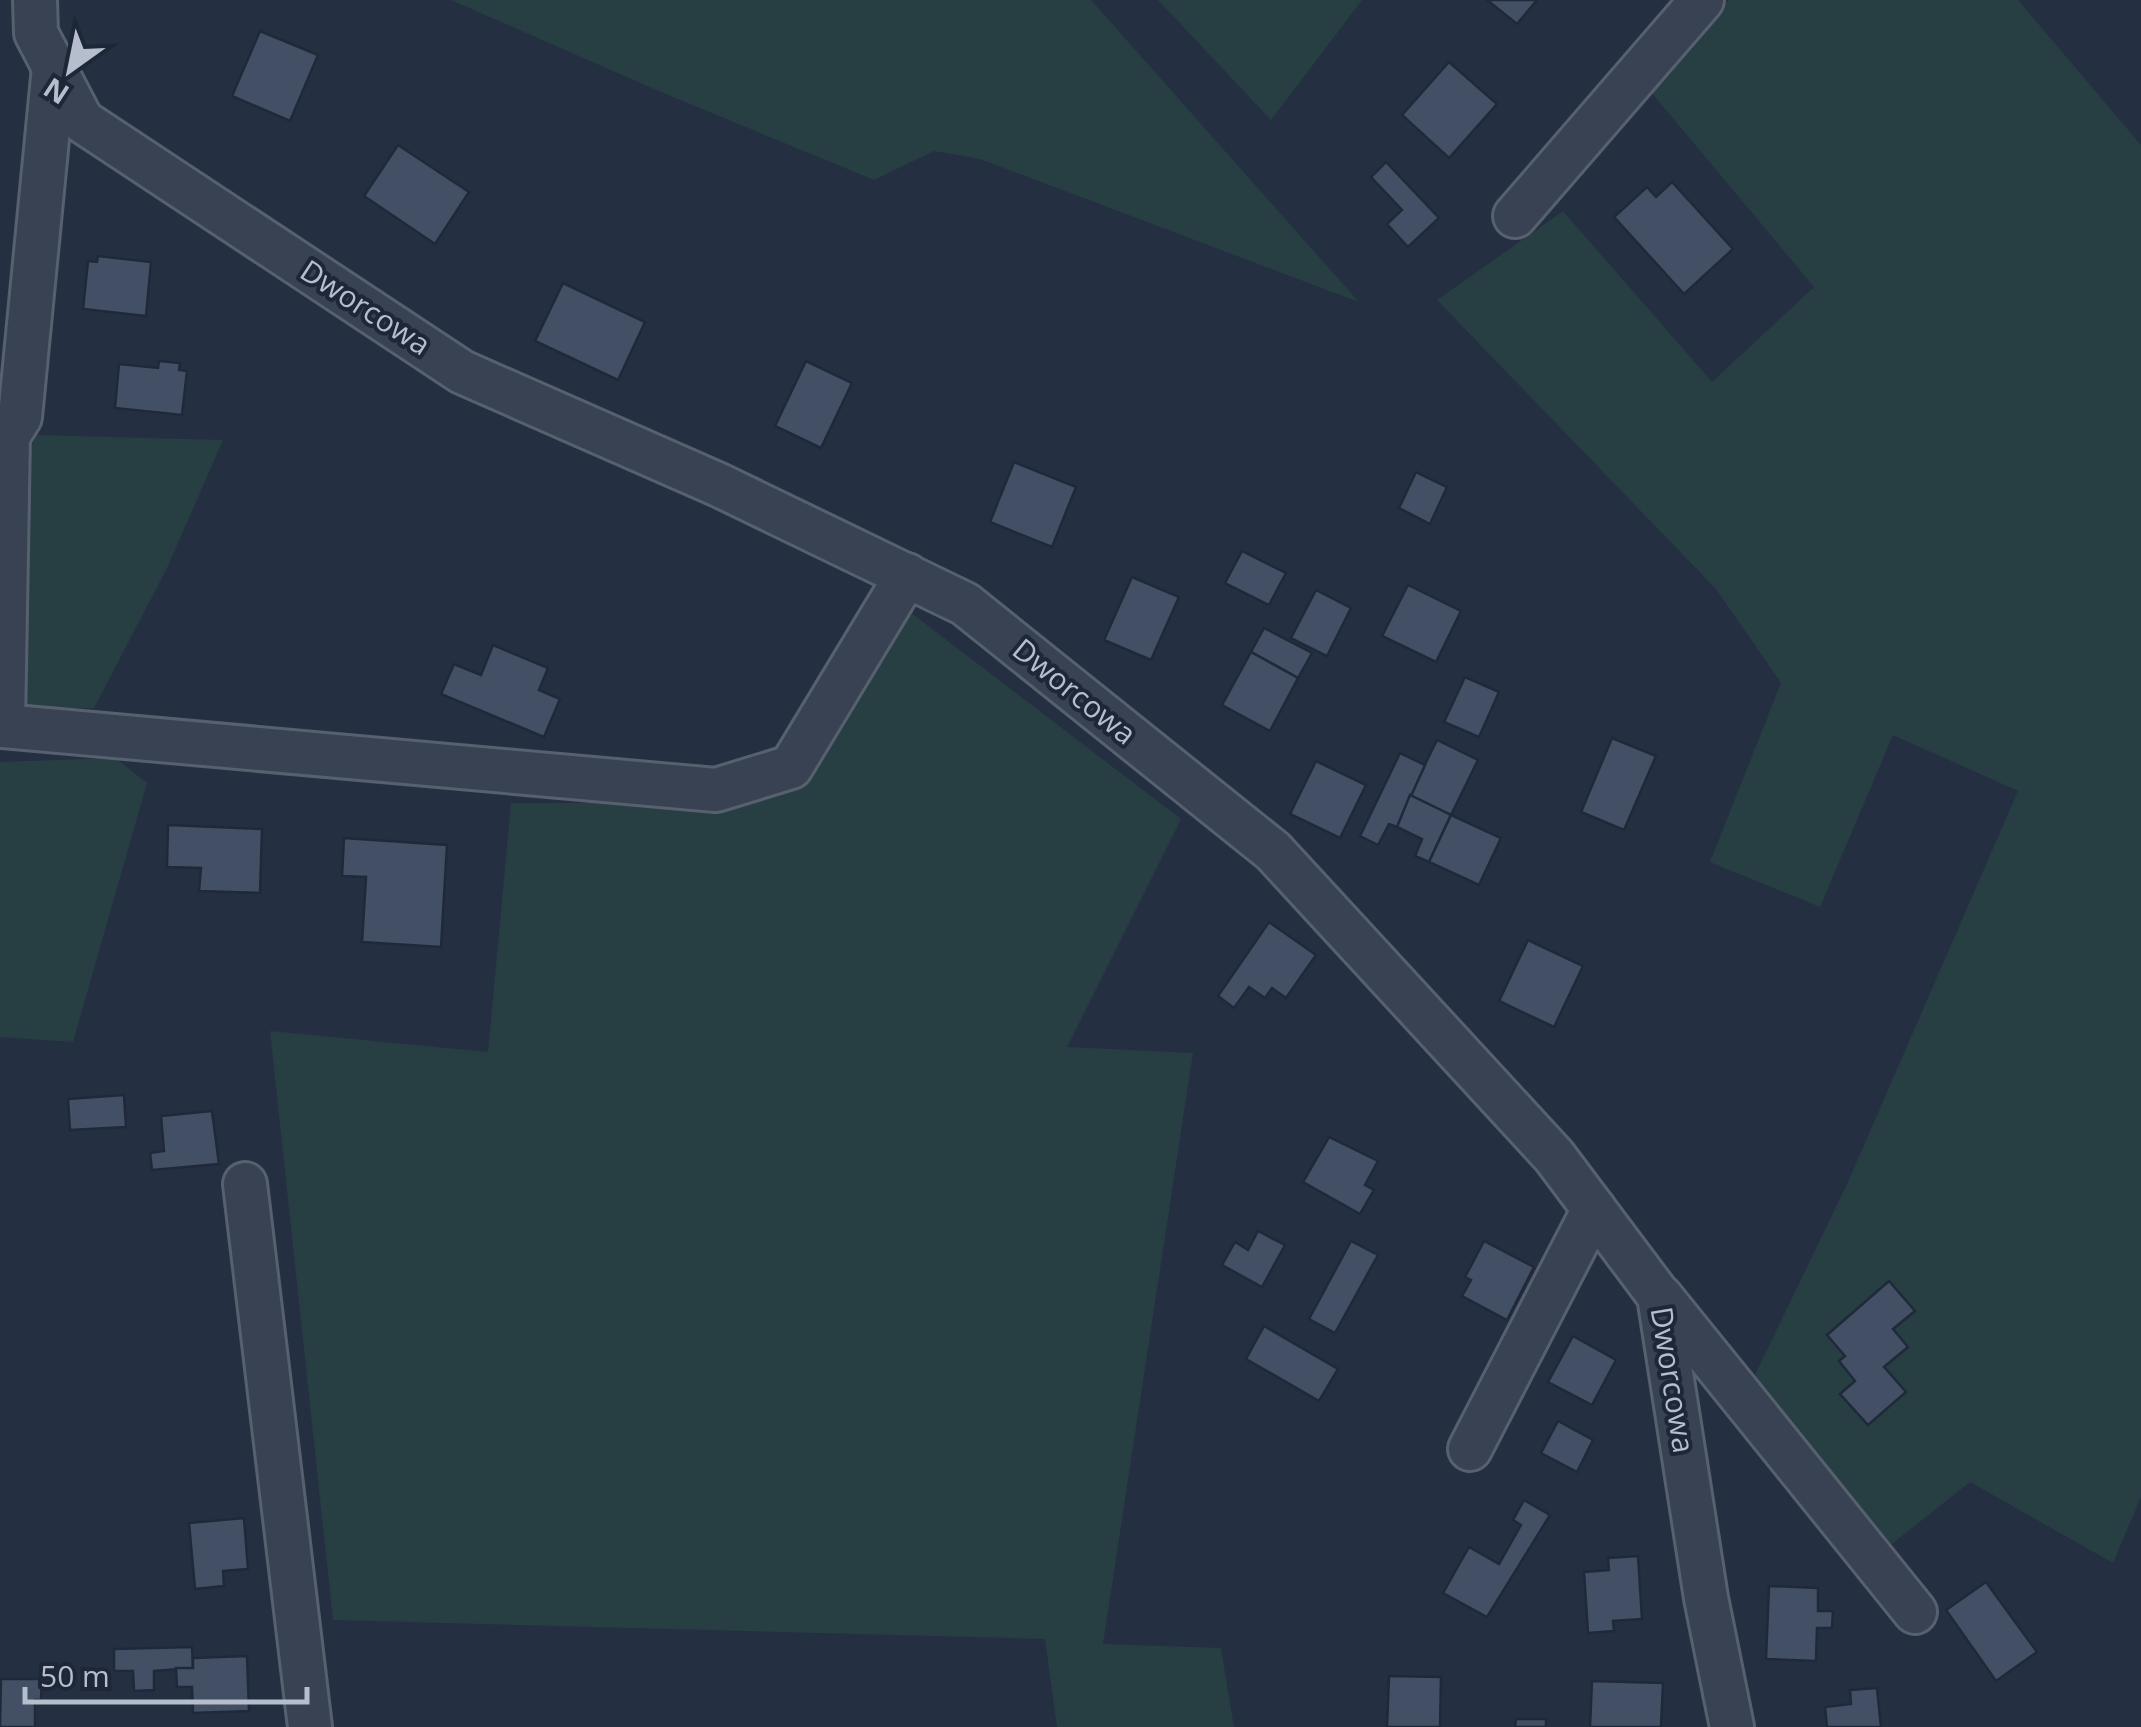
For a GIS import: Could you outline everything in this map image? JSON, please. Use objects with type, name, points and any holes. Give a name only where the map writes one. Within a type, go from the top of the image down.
[{"type":"street","name":"Dworcowa","points":[[35,0],[36,33],[82,121],[462,372],[719,486],[965,604],[1273,851],[1554,1156],[1660,1296],[1706,1598],[1732,1727]]},
{"type":"street","points":[[1516,216],[1702,0]]},
{"type":"street","points":[[54,67],[20,417],[4,436],[3,726],[716,790],[791,767],[907,574]]},
{"type":"street","points":[[246,1184],[310,1727]]},
{"type":"street","points":[[1470,1449],[1594,1209]]},
{"type":"street","points":[[1660,1296],[1915,1612]]},
{"type":"green space","points":[[451,0],[1091,0],[1359,302],[980,159],[934,151],[874,180]]},
{"type":"green space","points":[[1158,0],[1362,0],[1271,120]]},
{"type":"green space","points":[[1728,0],[2018,0],[2141,145],[2141,1497],[2113,1563],[1970,1482],[1883,1551],[1753,1379],[1848,1182],[2018,791],[1893,735],[1820,907],[1710,862],[1781,683],[1716,589],[1437,300],[1563,211],[1712,382],[1814,287],[1651,92]]},
{"type":"green space","points":[[36,435],[223,440],[167,568],[94,708],[21,709],[24,466]]},
{"type":"green space","points":[[906,609],[1181,819],[1067,1047],[1193,1053],[1103,1644],[1221,1648],[1234,1727],[1057,1727],[1045,1639],[333,1620],[270,1031],[488,1052],[511,803],[747,803],[797,777]]},
{"type":"green space","points":[[115,758],[147,783],[73,1042],[0,1037],[0,762]]},
{"type":"building","points":[[1487,0],[1537,0],[1517,24]]},
{"type":"building","points":[[260,31],[318,55],[290,121],[232,96]]},
{"type":"building","points":[[1449,62],[1497,104],[1449,158],[1402,115]]},
{"type":"building","points":[[398,145],[469,192],[435,244],[364,196]]},
{"type":"building","points":[[1386,162],[1439,218],[1408,247],[1387,224],[1402,210],[1371,177]]},
{"type":"building","points":[[1672,182],[1733,249],[1684,294],[1614,217],[1647,187],[1656,197]]},
{"type":"building","points":[[98,256],[151,262],[146,316],[83,309],[88,261],[97,262]]},
{"type":"building","points":[[563,283],[645,322],[618,380],[535,341]]},
{"type":"building","points":[[159,361],[180,363],[179,370],[187,371],[182,415],[115,408],[119,364],[158,368]]},
{"type":"building","points":[[806,361],[852,383],[821,448],[775,426]]},
{"type":"building","points":[[1014,462],[1076,487],[1052,547],[990,522]]},
{"type":"building","points":[[1416,472],[1447,487],[1430,524],[1399,508]]},
{"type":"building","points":[[1242,551],[1286,573],[1269,605],[1225,583]]},
{"type":"building","points":[[1132,577],[1179,597],[1151,660],[1104,640]]},
{"type":"building","points":[[1408,585],[1461,611],[1436,662],[1382,636]]},
{"type":"building","points":[[1316,590],[1351,608],[1327,656],[1291,638]]},
{"type":"building","points":[[1264,628],[1312,653],[1298,678],[1251,652]]},
{"type":"building","points":[[493,645],[548,668],[539,690],[560,699],[544,737],[441,694],[454,664],[481,675]]},
{"type":"building","points":[[1251,652],[1298,678],[1270,731],[1222,705]]},
{"type":"building","points":[[1465,677],[1499,692],[1479,737],[1444,722]]},
{"type":"building","points":[[1612,738],[1656,756],[1624,830],[1581,812]]},
{"type":"building","points":[[1437,740],[1478,760],[1451,815],[1410,795]]},
{"type":"building","points":[[1400,753],[1425,765],[1397,827],[1389,824],[1378,845],[1360,836]]},
{"type":"building","points":[[1316,761],[1366,785],[1340,838],[1290,814]]},
{"type":"building","points":[[1410,795],[1451,815],[1429,862],[1415,856],[1422,839],[1397,827]]},
{"type":"building","points":[[1451,815],[1501,838],[1479,885],[1429,862]]},
{"type":"building","points":[[168,825],[262,829],[260,893],[199,891],[201,868],[167,867]]},
{"type":"building","points":[[344,838],[447,845],[441,947],[362,942],[366,877],[342,876]]},
{"type":"building","points":[[1269,922],[1316,955],[1286,998],[1272,988],[1265,998],[1249,987],[1234,1008],[1218,996]]},
{"type":"building","points":[[1528,940],[1583,966],[1554,1027],[1499,1001]]},
{"type":"building","points":[[124,1095],[126,1127],[70,1130],[68,1099]]},
{"type":"building","points":[[212,1111],[219,1164],[152,1170],[150,1153],[164,1151],[161,1116]]},
{"type":"building","points":[[1329,1137],[1378,1161],[1365,1185],[1374,1190],[1360,1214],[1303,1182]]},
{"type":"building","points":[[1258,1231],[1285,1245],[1262,1287],[1222,1265],[1235,1242],[1248,1250]]},
{"type":"building","points":[[1351,1241],[1378,1255],[1335,1333],[1309,1319]]},
{"type":"building","points":[[1484,1241],[1534,1267],[1507,1320],[1462,1296],[1471,1280],[1465,1277]]},
{"type":"building","points":[[1889,1281],[1915,1311],[1893,1329],[1908,1347],[1884,1367],[1906,1392],[1868,1425],[1840,1394],[1855,1381],[1839,1361],[1845,1356],[1827,1335]]},
{"type":"building","points":[[1264,1326],[1338,1369],[1319,1401],[1246,1359]]},
{"type":"building","points":[[1573,1336],[1616,1360],[1592,1405],[1548,1382]]},
{"type":"building","points":[[1558,1421],[1593,1440],[1577,1472],[1541,1453]]},
{"type":"building","points":[[1524,1500],[1550,1515],[1487,1617],[1443,1593],[1469,1547],[1499,1564],[1521,1525],[1513,1520]]},
{"type":"building","points":[[244,1518],[248,1569],[223,1571],[224,1586],[195,1589],[189,1523]]},
{"type":"building","points":[[1638,1556],[1642,1619],[1613,1621],[1614,1631],[1588,1633],[1584,1572],[1609,1570],[1608,1558]]},
{"type":"building","points":[[1986,1582],[2037,1652],[1996,1681],[1946,1610]]},
{"type":"building","points":[[1769,1586],[1818,1588],[1818,1611],[1833,1611],[1832,1628],[1817,1628],[1816,1661],[1766,1659]]},
{"type":"building","points":[[192,1647],[193,1668],[154,1671],[154,1690],[134,1691],[133,1671],[114,1671],[114,1649]]},
{"type":"building","points":[[247,1656],[249,1711],[193,1713],[192,1687],[177,1687],[176,1668],[193,1668],[193,1658]]},
{"type":"building","points":[[1389,1676],[1441,1677],[1440,1727],[1387,1727]]},
{"type":"building","points":[[1,1679],[42,1679],[41,1700],[35,1700],[35,1727],[0,1727]]},
{"type":"building","points":[[1592,1681],[1663,1683],[1661,1727],[1590,1727]]},
{"type":"building","points":[[1877,1688],[1881,1727],[1827,1727],[1825,1707],[1851,1704],[1850,1690]]},
{"type":"building","points":[[1516,1719],[1546,1719],[1546,1727],[1515,1727]]}]
